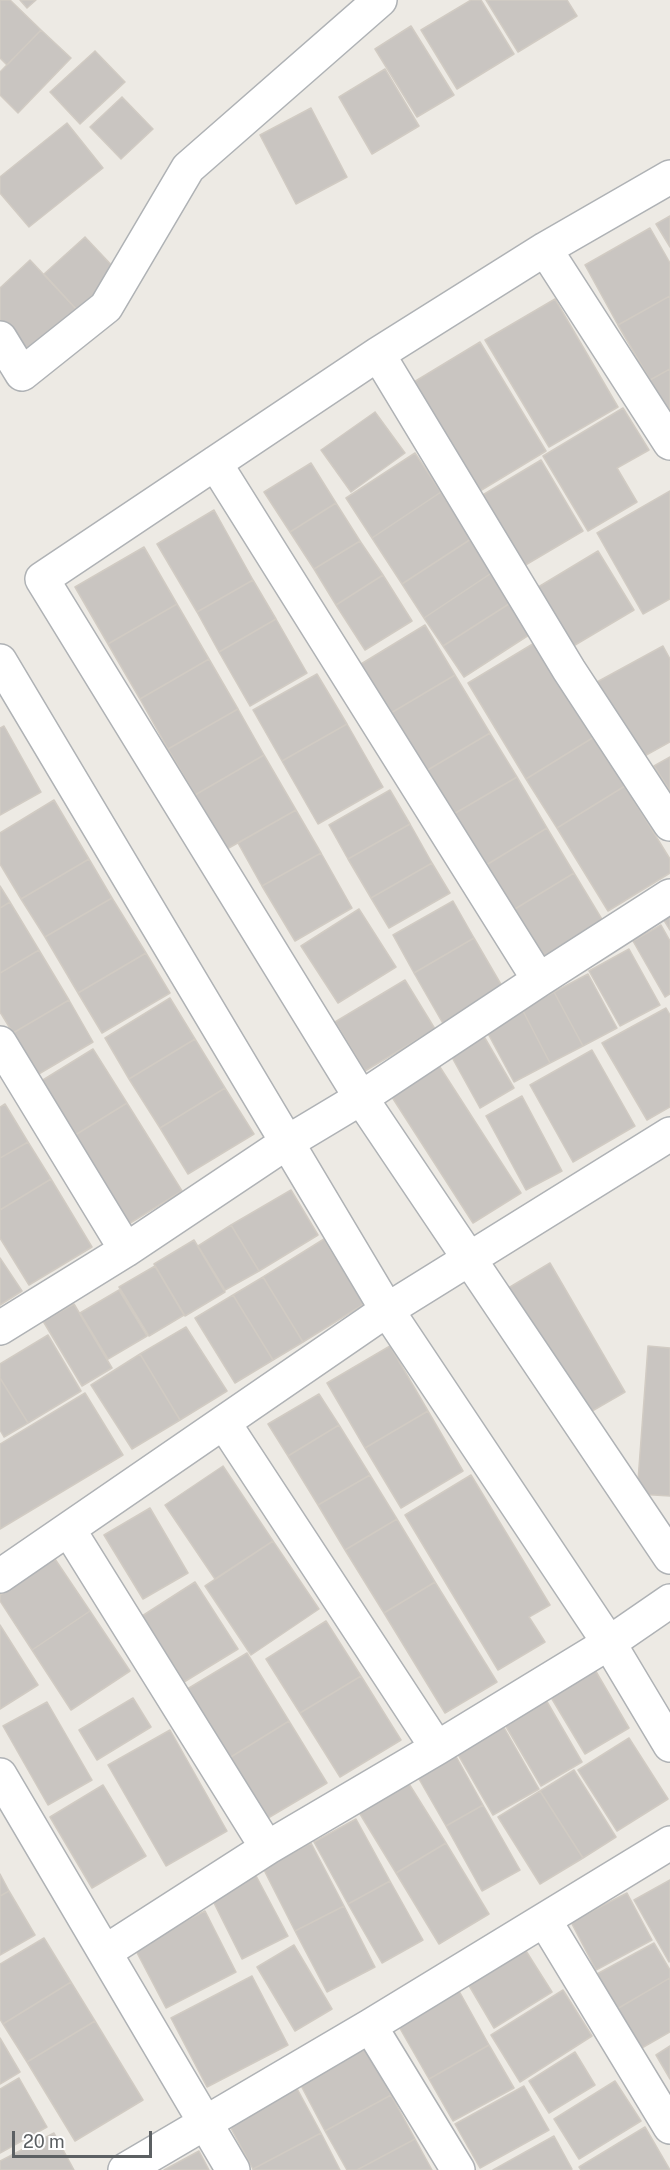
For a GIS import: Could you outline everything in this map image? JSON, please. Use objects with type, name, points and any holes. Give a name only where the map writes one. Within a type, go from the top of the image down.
[{"type":"street","points":[[0,338],[22,374],[106,308],[188,168],[380,0]]},
{"type":"street","points":[[670,177],[545,249],[378,354],[42,579],[362,1098],[670,1557]]},
{"type":"street","points":[[545,249],[670,442]]},
{"type":"street","points":[[378,354],[569,670],[670,825]]},
{"type":"street","points":[[215,463],[539,980]]},
{"type":"street","points":[[0,661],[387,1310],[609,1643],[670,1746]]},
{"type":"street","points":[[0,1328],[126,1250],[286,1143],[362,1098],[670,896]]},
{"type":"street","points":[[0,1043],[126,1250]]},
{"type":"street","points":[[0,1576],[387,1310],[670,1134]]},
{"type":"street","points":[[224,1424],[437,1748]]},
{"type":"street","points":[[69,1530],[267,1848]]},
{"type":"street","points":[[105,1952],[267,1848],[609,1643],[670,1601]]},
{"type":"street","points":[[0,1775],[233,2170]]},
{"type":"street","points":[[125,2170],[545,1921],[670,1843]]},
{"type":"street","points":[[545,1921],[670,2127]]},
{"type":"street","points":[[370,2026],[458,2170]]},
{"type":"building","points":[[0,0],[10,0],[41,30],[7,65],[0,58]]},
{"type":"building","points":[[20,0],[36,0],[27,8]]},
{"type":"building","points":[[471,0],[481,0],[514,54],[457,89],[421,30]]},
{"type":"building","points":[[486,0],[567,0],[577,16],[518,52]]},
{"type":"building","points":[[411,26],[454,95],[417,117],[375,49]]},
{"type":"building","points":[[41,30],[71,58],[18,113],[0,95],[0,72]]},
{"type":"building","points":[[95,51],[125,82],[80,124],[50,92]]},
{"type":"building","points":[[385,69],[419,126],[372,154],[339,97]]},
{"type":"building","points":[[122,97],[153,129],[121,159],[90,127]]},
{"type":"building","points":[[311,108],[347,177],[296,204],[260,135]]},
{"type":"building","points":[[67,123],[103,168],[29,227],[0,193],[0,177]]},
{"type":"building","points":[[670,216],[670,247],[656,224]]},
{"type":"building","points":[[650,228],[670,263],[670,296],[618,325],[585,265]]},
{"type":"building","points":[[85,237],[118,272],[77,310],[44,274]]},
{"type":"building","points":[[30,260],[77,310],[29,353],[0,322],[0,288]]},
{"type":"building","points":[[670,296],[670,369],[650,380],[618,325]]},
{"type":"building","points":[[555,299],[618,407],[549,447],[485,340]]},
{"type":"building","points":[[480,342],[546,451],[475,494],[409,385]]},
{"type":"building","points":[[670,369],[670,417],[650,380]]},
{"type":"building","points":[[623,408],[649,450],[617,468],[637,502],[588,531],[543,456]]},
{"type":"building","points":[[375,412],[405,453],[351,492],[321,450]]},
{"type":"building","points":[[415,453],[441,492],[372,538],[346,498]]},
{"type":"building","points":[[541,460],[583,531],[517,570],[476,499]]},
{"type":"building","points":[[311,463],[336,503],[290,532],[264,492]]},
{"type":"building","points":[[670,491],[670,599],[643,614],[597,533]]},
{"type":"building","points":[[441,492],[471,539],[402,584],[372,538]]},
{"type":"building","points":[[336,503],[360,541],[314,569],[290,532]]},
{"type":"building","points":[[214,510],[253,580],[197,612],[157,544]]},
{"type":"building","points":[[471,539],[493,572],[424,618],[402,584]]},
{"type":"building","points":[[360,541],[383,575],[336,605],[314,569]]},
{"type":"building","points":[[144,547],[177,604],[108,644],[75,587]]},
{"type":"building","points":[[598,551],[634,610],[570,648],[535,589]]},
{"type":"building","points":[[493,572],[512,602],[443,646],[424,618]]},
{"type":"building","points":[[383,575],[412,621],[365,650],[336,605]]},
{"type":"building","points":[[253,580],[276,619],[219,652],[197,612]]},
{"type":"building","points":[[512,602],[532,633],[464,677],[443,646]]},
{"type":"building","points":[[177,604],[209,659],[140,699],[108,644]]},
{"type":"building","points":[[276,619],[307,673],[250,706],[219,652]]},
{"type":"building","points":[[425,625],[455,675],[391,713],[361,664]]},
{"type":"building","points":[[536,642],[594,737],[526,779],[468,683]]},
{"type":"building","points":[[663,646],[670,659],[670,742],[639,759],[597,682]]},
{"type":"building","points":[[209,659],[238,709],[168,749],[140,699]]},
{"type":"building","points":[[317,674],[347,724],[282,761],[253,710]]},
{"type":"building","points":[[455,675],[490,733],[426,771],[391,713]]},
{"type":"building","points":[[238,709],[264,755],[195,795],[168,749]]},
{"type":"building","points":[[347,724],[383,787],[318,824],[282,761]]},
{"type":"building","points":[[4,726],[41,792],[0,815],[0,728]]},
{"type":"building","points":[[490,733],[517,777],[452,815],[426,771]]},
{"type":"building","points":[[594,737],[625,786],[557,828],[526,779]]},
{"type":"building","points":[[264,755],[296,810],[227,849],[195,795]]},
{"type":"building","points":[[670,757],[670,791],[654,766]]},
{"type":"building","points":[[517,777],[547,828],[483,867],[452,815]]},
{"type":"building","points":[[625,786],[670,859],[670,873],[608,911],[557,828]]},
{"type":"building","points":[[390,790],[410,824],[348,859],[329,825]]},
{"type":"building","points":[[54,800],[89,859],[21,899],[0,864],[0,833]]},
{"type":"building","points":[[296,810],[321,853],[262,886],[238,843]]},
{"type":"building","points":[[410,824],[432,863],[371,898],[348,859]]},
{"type":"building","points":[[547,828],[574,873],[510,912],[483,867]]},
{"type":"building","points":[[321,853],[352,908],[295,941],[262,886]]},
{"type":"building","points":[[89,859],[112,898],[45,937],[21,899]]},
{"type":"building","points":[[432,863],[450,893],[389,928],[371,898]]},
{"type":"building","points":[[574,873],[606,926],[542,965],[510,912]]},
{"type":"building","points":[[0,886],[10,902],[0,908]]},
{"type":"building","points":[[112,898],[146,953],[78,993],[45,937]]},
{"type":"building","points":[[453,901],[474,938],[414,973],[393,935]]},
{"type":"building","points":[[10,902],[39,950],[0,973],[0,908]]},
{"type":"building","points":[[359,909],[396,967],[338,1003],[301,946]]},
{"type":"building","points":[[670,912],[670,930],[662,917]]},
{"type":"building","points":[[661,925],[670,941],[670,994],[665,997],[633,941]]},
{"type":"building","points":[[474,938],[506,993],[445,1027],[414,973]]},
{"type":"building","points":[[629,949],[660,1005],[620,1026],[589,971]]},
{"type":"building","points":[[39,950],[69,1000],[13,1033],[0,1012],[0,973]]},
{"type":"building","points":[[146,953],[170,993],[102,1033],[78,993]]},
{"type":"building","points":[[588,974],[617,1028],[583,1046],[554,992]]},
{"type":"building","points":[[405,980],[435,1029],[365,1071],[335,1022]]},
{"type":"building","points":[[554,992],[583,1046],[550,1063],[522,1009]]},
{"type":"building","points":[[170,998],[195,1039],[129,1079],[105,1038]]},
{"type":"building","points":[[69,1000],[93,1042],[37,1075],[13,1033]]},
{"type":"building","points":[[666,1008],[670,1015],[670,1107],[647,1120],[602,1043]]},
{"type":"building","points":[[522,1009],[550,1063],[514,1082],[485,1028]]},
{"type":"building","points":[[482,1033],[514,1088],[480,1108],[449,1052]]},
{"type":"building","points":[[195,1039],[225,1088],[160,1128],[129,1079]]},
{"type":"building","points":[[93,1049],[127,1103],[72,1137],[38,1083]]},
{"type":"building","points":[[592,1050],[635,1126],[573,1162],[530,1085]]},
{"type":"building","points":[[438,1064],[521,1193],[473,1223],[390,1094]]},
{"type":"building","points":[[225,1088],[254,1134],[188,1174],[160,1128]]},
{"type":"building","points":[[522,1096],[562,1171],[526,1190],[486,1116]]},
{"type":"building","points":[[127,1103],[182,1191],[127,1225],[72,1137]]},
{"type":"building","points":[[5,1104],[28,1142],[0,1158],[0,1107]]},
{"type":"building","points":[[28,1142],[51,1179],[0,1210],[0,1158]]},
{"type":"building","points":[[51,1179],[92,1247],[29,1285],[0,1238],[0,1210]]},
{"type":"building","points":[[291,1190],[318,1235],[259,1271],[231,1225]]},
{"type":"building","points":[[231,1225],[259,1271],[225,1290],[198,1246]]},
{"type":"building","points":[[324,1239],[364,1304],[303,1342],[263,1277]]},
{"type":"building","points":[[194,1240],[225,1292],[185,1316],[154,1264]]},
{"type":"building","points":[[0,1258],[22,1291],[0,1305]]},
{"type":"building","points":[[550,1263],[625,1392],[580,1418],[505,1290]]},
{"type":"building","points":[[155,1266],[184,1315],[149,1336],[119,1287]]},
{"type":"building","points":[[263,1277],[303,1342],[273,1360],[233,1295]]},
{"type":"building","points":[[119,1290],[147,1336],[108,1359],[80,1313]]},
{"type":"building","points":[[233,1295],[273,1360],[235,1383],[195,1318]]},
{"type":"building","points":[[74,1304],[112,1368],[82,1386],[43,1321]]},
{"type":"building","points":[[186,1327],[227,1391],[180,1420],[140,1354]]},
{"type":"building","points":[[48,1335],[81,1391],[28,1423],[0,1378],[0,1364]]},
{"type":"building","points":[[390,1346],[428,1411],[365,1448],[327,1383]]},
{"type":"building","points":[[648,1346],[670,1348],[670,1496],[637,1494]]},
{"type":"building","points":[[140,1354],[180,1420],[132,1449],[91,1385]]},
{"type":"building","points":[[0,1378],[28,1423],[4,1437],[0,1430]]},
{"type":"building","points":[[85,1393],[123,1455],[0,1529],[0,1444]]},
{"type":"building","points":[[319,1394],[339,1425],[288,1456],[268,1424]]},
{"type":"building","points":[[428,1411],[463,1471],[401,1508],[365,1448]]},
{"type":"building","points":[[339,1425],[370,1475],[318,1505],[288,1456]]},
{"type":"building","points":[[223,1466],[273,1541],[215,1579],[165,1505]]},
{"type":"building","points":[[370,1475],[397,1519],[345,1550],[318,1505]]},
{"type":"building","points":[[471,1475],[550,1605],[529,1617],[545,1642],[498,1670],[405,1515]]},
{"type":"building","points":[[150,1508],[188,1573],[143,1599],[104,1535]]},
{"type":"building","points":[[397,1519],[435,1582],[384,1613],[345,1550]]},
{"type":"building","points":[[273,1541],[319,1609],[251,1655],[205,1586]]},
{"type":"building","points":[[55,1559],[90,1611],[32,1650],[0,1601],[0,1595]]},
{"type":"building","points":[[195,1582],[238,1649],[184,1682],[142,1616]]},
{"type":"building","points":[[435,1582],[497,1682],[445,1713],[384,1613]]},
{"type":"building","points":[[90,1611],[130,1671],[71,1710],[32,1650]]},
{"type":"building","points":[[326,1621],[361,1676],[300,1713],[266,1659]]},
{"type":"building","points":[[0,1625],[38,1685],[0,1709]]},
{"type":"building","points":[[247,1653],[289,1721],[226,1760],[184,1691]]},
{"type":"building","points":[[591,1663],[629,1728],[585,1754],[546,1689]]},
{"type":"building","points":[[361,1676],[401,1740],[340,1777],[300,1713]]},
{"type":"building","points":[[542,1693],[582,1762],[541,1786],[501,1718]]},
{"type":"building","points":[[133,1698],[151,1727],[97,1760],[79,1730]]},
{"type":"building","points":[[47,1702],[92,1780],[48,1805],[3,1726]]},
{"type":"building","points":[[498,1717],[539,1789],[493,1815],[452,1744]]},
{"type":"building","points":[[289,1721],[327,1783],[263,1821],[226,1760]]},
{"type":"building","points":[[170,1730],[227,1831],[166,1866],[108,1765]]},
{"type":"building","points":[[629,1738],[668,1799],[617,1831],[578,1770]]},
{"type":"building","points":[[453,1751],[483,1805],[446,1826],[415,1772]]},
{"type":"building","points":[[574,1770],[616,1837],[583,1858],[540,1791]]},
{"type":"building","points":[[406,1779],[446,1843],[396,1873],[357,1809]]},
{"type":"building","points":[[103,1785],[146,1856],[92,1888],[50,1817]]},
{"type":"building","points":[[540,1791],[583,1858],[540,1884],[498,1817]]},
{"type":"building","points":[[483,1805],[520,1870],[482,1891],[446,1826]]},
{"type":"building","points":[[356,1819],[390,1881],[348,1904],[314,1842]]},
{"type":"building","points":[[311,1843],[344,1906],[295,1931],[263,1868]]},
{"type":"building","points":[[446,1843],[489,1914],[439,1944],[396,1873]]},
{"type":"building","points":[[254,1872],[288,1936],[242,1959],[210,1895]]},
{"type":"building","points":[[0,1874],[9,1891],[0,1896]]},
{"type":"building","points":[[670,1880],[670,1961],[669,1962],[634,1900]]},
{"type":"building","points":[[390,1881],[423,1940],[382,1963],[348,1904]]},
{"type":"building","points":[[9,1891],[35,1935],[0,1955],[0,1896]]},
{"type":"building","points":[[627,1893],[652,1940],[596,1970],[571,1922]]},
{"type":"building","points":[[344,1906],[375,1967],[327,1992],[295,1931]]},
{"type":"building","points":[[205,1911],[236,1972],[166,2008],[134,1947]]},
{"type":"building","points":[[44,1938],[71,1982],[3,2024],[0,2019],[0,1964]]},
{"type":"building","points":[[521,1943],[552,1992],[494,2028],[464,1977]]},
{"type":"building","points":[[654,1943],[670,1970],[670,1978],[617,2009],[597,1974]]},
{"type":"building","points":[[294,1945],[332,2009],[295,2031],[257,1967]]},
{"type":"building","points":[[252,1976],[288,2045],[207,2087],[171,2018]]},
{"type":"building","points":[[670,1978],[670,2032],[640,2049],[617,2009]]},
{"type":"building","points":[[71,1982],[95,2021],[27,2062],[3,2024]]},
{"type":"building","points":[[563,1990],[592,2036],[520,2082],[491,2035]]},
{"type":"building","points":[[459,1991],[489,2045],[429,2079],[398,2025]]},
{"type":"building","points":[[95,2021],[143,2100],[75,2141],[27,2062]]},
{"type":"building","points":[[0,2038],[20,2072],[0,2084]]},
{"type":"building","points":[[363,2043],[391,2095],[325,2131],[297,2078]]},
{"type":"building","points":[[489,2045],[514,2088],[453,2121],[429,2079]]},
{"type":"building","points":[[670,2046],[670,2079],[656,2055]]},
{"type":"building","points":[[575,2052],[595,2085],[549,2113],[529,2081]]},
{"type":"building","points":[[19,2078],[47,2127],[0,2153],[0,2089]]},
{"type":"building","points":[[615,2081],[641,2121],[579,2159],[554,2119]]},
{"type":"building","points":[[294,2083],[321,2133],[253,2169],[226,2119]]},
{"type":"building","points":[[524,2086],[549,2130],[480,2168],[455,2124]]},
{"type":"building","points":[[391,2095],[415,2139],[357,2170],[347,2170],[325,2131]]},
{"type":"building","points":[[645,2127],[670,2170],[581,2170],[579,2167]]},
{"type":"building","points":[[54,2133],[74,2170],[0,2170],[0,2161]]},
{"type":"building","points":[[321,2133],[340,2170],[253,2170],[253,2169]]},
{"type":"building","points":[[554,2136],[572,2169],[493,2170]]},
{"type":"building","points":[[415,2139],[432,2170],[357,2170]]},
{"type":"building","points":[[199,2151],[209,2170],[164,2170]]}]
